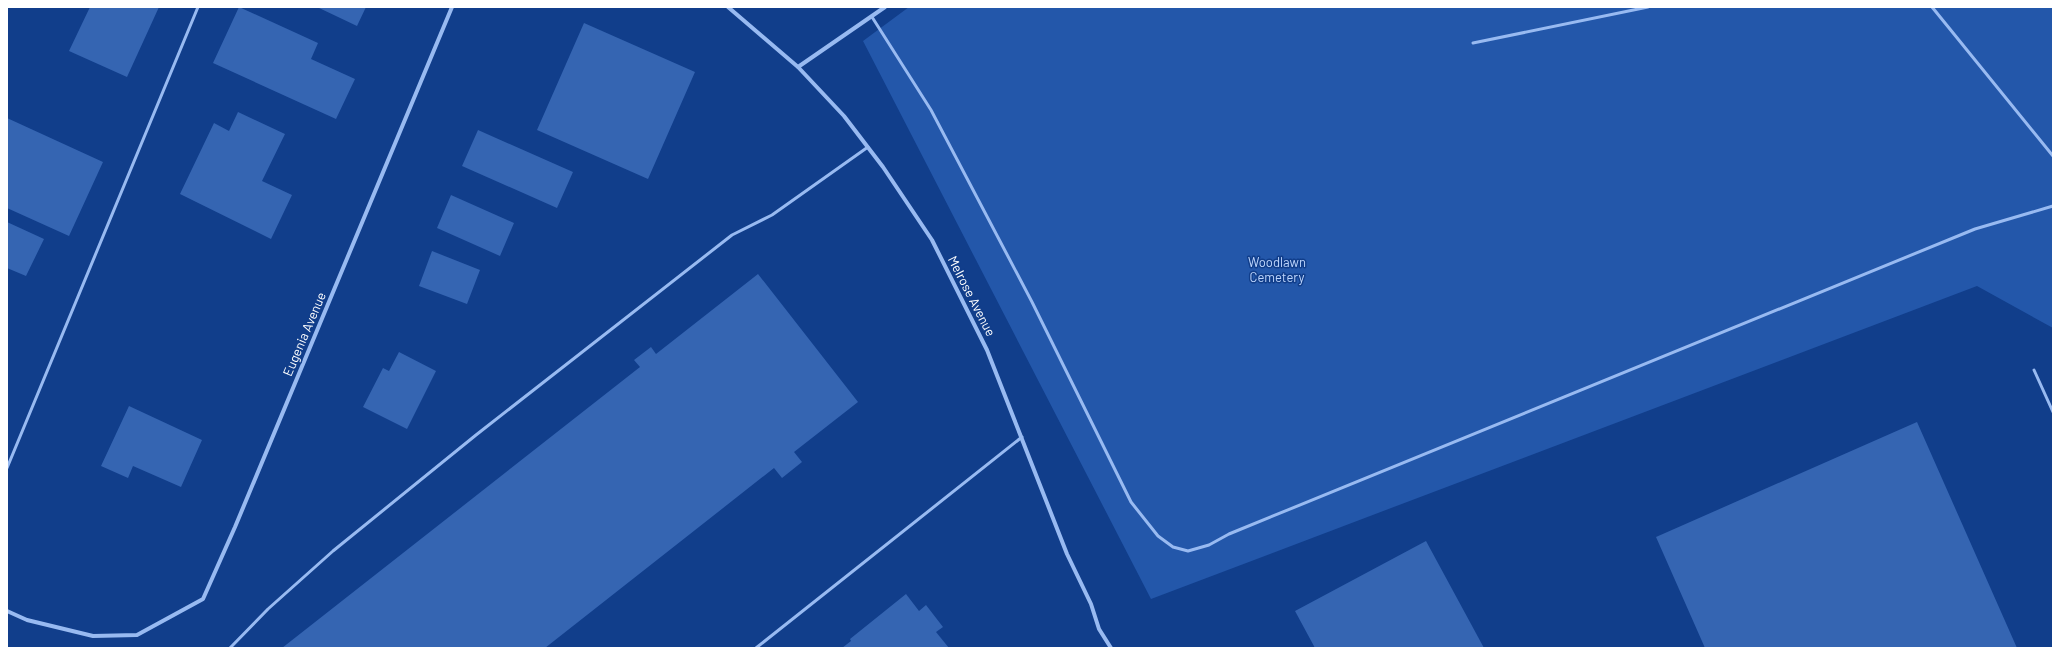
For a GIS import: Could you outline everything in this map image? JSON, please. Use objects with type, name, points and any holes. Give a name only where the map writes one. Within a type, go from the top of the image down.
[{"type":"street","name":"Eugenia Avenue","points":[[7,611],[27,620],[93,636],[137,636],[203,598],[235,528],[452,7]]},
{"type":"street","name":"Melrose Avenue","points":[[728,7],[798,67],[844,116],[868,146],[932,240],[988,350],[1067,554],[1091,604],[1099,630],[1111,648]]},
{"type":"street","points":[[798,67],[885,7]]},
{"type":"lane","points":[[7,468],[198,7]]},
{"type":"lane","points":[[1473,43],[1648,7]]},
{"type":"lane","points":[[1932,7],[2053,156]]},
{"type":"lane","points":[[872,17],[931,110],[1032,302],[1131,502],[1158,536],[1173,546],[1188,551],[1209,545],[1229,534],[1975,229],[2053,206]]},
{"type":"lane","points":[[230,648],[268,610],[333,551],[483,430],[732,235],[772,215],[868,146]]},
{"type":"lane","points":[[2034,370],[2053,412]]},
{"type":"lane","points":[[756,648],[1022,437]]},
{"type":"green space","name":"Woodlawn Cemetery","points":[[909,7],[2053,7],[2053,328],[1977,286],[1151,599],[863,41]]},
{"type":"building","points":[[90,7],[159,7],[127,77],[69,51]]},
{"type":"building","points":[[239,7],[318,43],[311,59],[355,79],[336,119],[213,63]]},
{"type":"building","points":[[317,7],[366,7],[357,26]]},
{"type":"building","points":[[584,23],[695,72],[648,179],[537,130]]},
{"type":"building","points":[[238,112],[285,134],[262,181],[292,195],[271,239],[180,194],[214,123],[229,131]]},
{"type":"building","points":[[7,118],[103,162],[69,236],[7,208]]},
{"type":"building","points":[[478,130],[573,172],[557,208],[462,166]]},
{"type":"building","points":[[451,195],[514,223],[500,256],[437,228]]},
{"type":"building","points":[[7,222],[44,239],[26,276],[7,268]]},
{"type":"building","points":[[432,251],[480,270],[467,304],[419,286]]},
{"type":"building","points":[[758,274],[858,402],[794,452],[802,462],[782,478],[774,468],[545,648],[282,648],[640,367],[634,360],[651,347],[656,354]]},
{"type":"building","points":[[399,352],[436,371],[407,429],[363,407],[383,368],[389,371]]},
{"type":"building","points":[[129,406],[202,440],[181,487],[133,466],[128,478],[101,466]]},
{"type":"building","points":[[1917,422],[2017,648],[1705,648],[1656,537]]},
{"type":"building","points":[[1426,541],[1484,648],[1315,648],[1295,611]]},
{"type":"building","points":[[906,594],[919,611],[926,605],[943,627],[936,632],[949,648],[842,648],[851,641],[850,639]]}]
